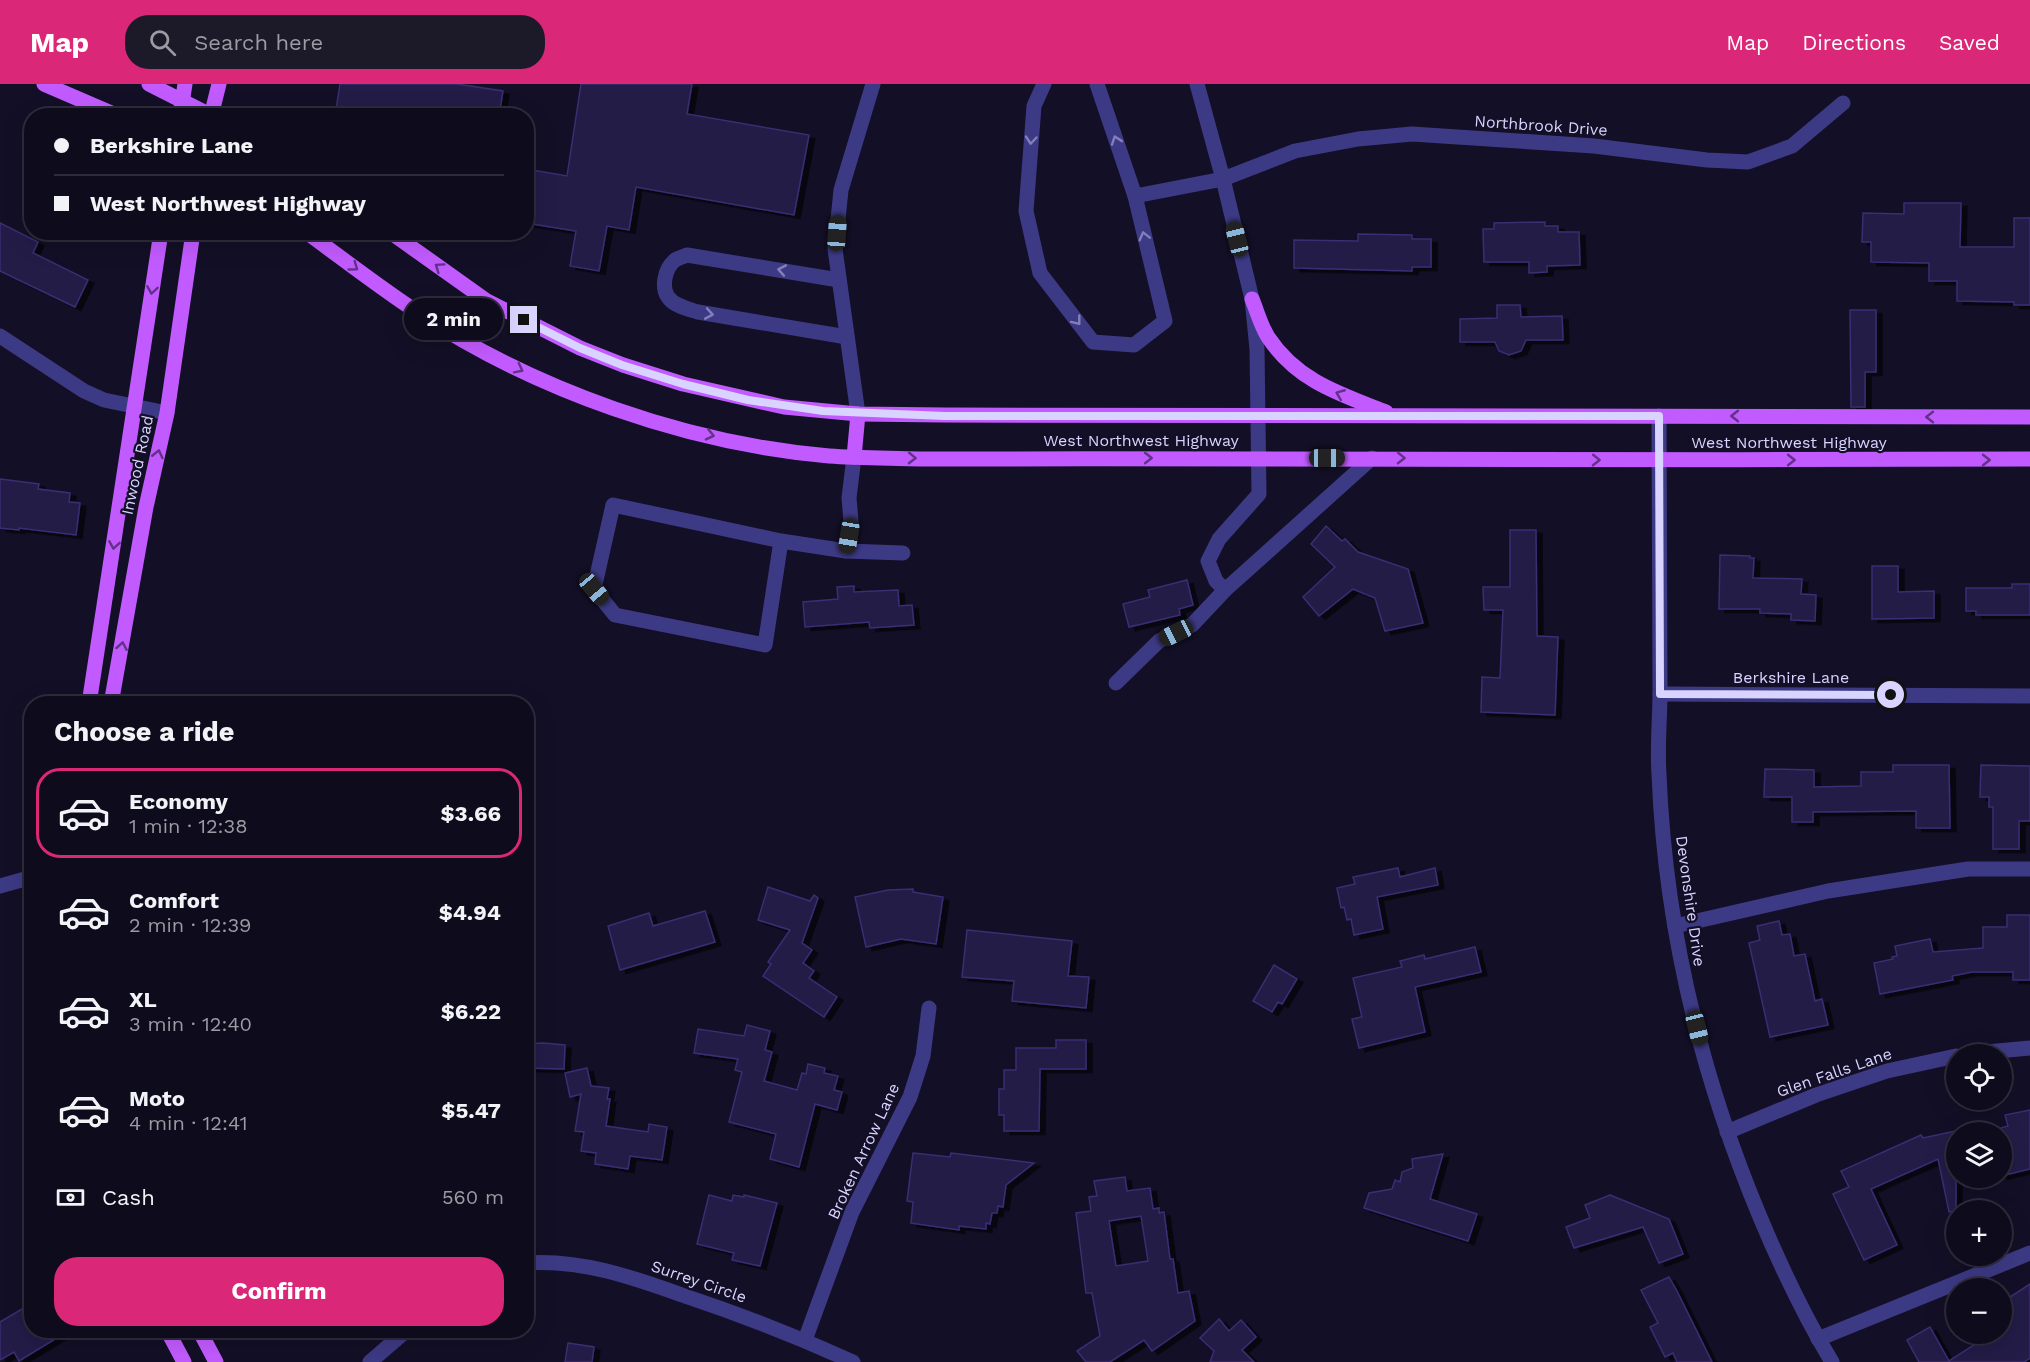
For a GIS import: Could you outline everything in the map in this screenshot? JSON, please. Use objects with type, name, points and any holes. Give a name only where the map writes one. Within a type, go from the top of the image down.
[{"type":"main road","points":[[44,84],[100,108]]},
{"type":"main road","points":[[149,84],[181,108],[185,84]]},
{"type":"main road","points":[[214,108],[219,84]]},
{"type":"main road","name":"Inwood Road","points":[[90,696],[160,240]]},
{"type":"main road","name":"Inwood Road","points":[[112,696],[146,507],[167,413],[192,240]]},
{"type":"main road","name":"West Northwest Highway","points":[[317,240],[417,312],[470,344],[533,376],[596,404],[677,428],[790,451],[854,457],[1660,461],[2030,459]]},
{"type":"main road","name":"West Northwest Highway","points":[[401,240],[487,301],[580,348],[622,365],[683,384],[748,400],[794,408],[858,414],[2030,417]]},
{"type":"main road","points":[[1252,299],[1267,336],[1288,362],[1304,376],[1325,388],[1395,416]]},
{"type":"main road","points":[[854,457],[858,414]]},
{"type":"main road","points":[[171,1338],[184,1362]]},
{"type":"main road","points":[[203,1338],[216,1362]]},
{"type":"street","points":[[858,414],[835,249],[841,190],[873,84]]},
{"type":"street","points":[[1044,84],[1034,106],[1026,212],[1040,273],[1093,342],[1134,345],[1165,321],[1135,196],[1096,84]]},
{"type":"street","points":[[1197,84],[1223,178],[1252,299],[1257,349],[1259,494],[1219,539],[1208,561],[1216,581],[1225,590]]},
{"type":"street","name":"Northbrook Drive","points":[[1135,196],[1223,178],[1295,151],[1358,139],[1412,134],[1594,146],[1707,160],[1748,162],[1792,146],[1843,103]]},
{"type":"street","points":[[839,280],[687,255],[674,260],[667,271],[664,285],[668,297],[680,307],[847,337]]},
{"type":"street","points":[[0,336],[84,392],[135,408],[167,413]]},
{"type":"street","name":"Devonshire Drive","points":[[1659,416],[1658,773],[1670,903],[1686,988],[1707,1069],[1740,1169],[1783,1272],[1832,1362]]},
{"type":"street","points":[[846,551],[851,521],[849,498],[854,457]]},
{"type":"street","points":[[1116,683],[1159,641],[1192,625],[1225,590],[1372,458]]},
{"type":"street","points":[[781,542],[765,645],[615,615],[594,589],[613,505],[781,542],[846,551],[903,553]]},
{"type":"street","name":"Berkshire Lane","points":[[1660,694],[2030,696]]},
{"type":"street","points":[[1675,927],[1840,889],[1968,869],[2030,869]]},
{"type":"street","points":[[0,886],[24,880]]},
{"type":"street","name":"Broken Arrow Lane","points":[[805,1340],[852,1212],[910,1097],[923,1056],[929,1008]]},
{"type":"street","points":[[2012,1050],[2030,1048]]},
{"type":"street","name":"Glen Falls Lane","points":[[1727,1132],[1816,1095],[1887,1071],[1946,1058]]},
{"type":"street","points":[[1818,1339],[2030,1253]]},
{"type":"street","name":"Surrey Circle","points":[[534,1262],[578,1264],[641,1281],[756,1320],[853,1362]]},
{"type":"street","points":[[370,1362],[398,1338]]},
{"type":"building","points":[[340,84],[457,84],[503,91],[500,108],[336,108]]},
{"type":"building","points":[[581,84],[692,84],[687,114],[809,135],[794,215],[636,187],[629,230],[607,226],[599,271],[570,266],[576,231],[534,224],[534,170],[567,176]]},
{"type":"building","points":[[1904,203],[1961,203],[1960,247],[2014,247],[2014,218],[2030,218],[2030,305],[2014,305],[2014,302],[1957,301],[1957,281],[1929,281],[1929,263],[1871,262],[1871,242],[1862,242],[1863,213],[1904,214]]},
{"type":"building","points":[[1545,222],[1545,226],[1558,226],[1558,232],[1579,232],[1580,265],[1547,266],[1547,272],[1529,273],[1529,262],[1484,262],[1483,229],[1494,229],[1494,223]]},
{"type":"building","points":[[0,223],[24,235],[24,240],[38,242],[33,253],[88,280],[75,307],[0,271]]},
{"type":"building","points":[[1358,234],[1412,235],[1412,239],[1431,239],[1431,267],[1412,267],[1412,271],[1294,268],[1294,240],[1358,241]]},
{"type":"building","points":[[1497,305],[1520,305],[1521,317],[1562,316],[1563,340],[1526,340],[1521,351],[1509,355],[1499,351],[1495,342],[1460,342],[1460,319],[1497,318]]},
{"type":"building","points":[[1850,310],[1876,310],[1876,372],[1865,372],[1865,407],[1851,407]]},
{"type":"building","points":[[0,479],[39,484],[38,489],[70,493],[69,502],[80,503],[76,535],[0,528]]},
{"type":"building","points":[[1326,526],[1342,541],[1345,539],[1358,552],[1408,569],[1423,623],[1385,631],[1375,598],[1353,589],[1319,616],[1303,597],[1335,567],[1311,544]]},
{"type":"building","points":[[1510,530],[1536,530],[1537,636],[1558,637],[1555,715],[1481,712],[1482,677],[1500,678],[1503,610],[1484,610],[1483,587],[1510,587]]},
{"type":"building","points":[[1720,555],[1754,558],[1753,578],[1802,579],[1801,594],[1816,595],[1815,621],[1791,620],[1791,614],[1760,613],[1760,609],[1719,609]]},
{"type":"building","points":[[1872,566],[1898,566],[1898,592],[1934,591],[1934,618],[1872,619]]},
{"type":"building","points":[[1187,580],[1193,605],[1179,609],[1180,615],[1129,627],[1123,604],[1150,597],[1148,590]]},
{"type":"building","points":[[2012,584],[2030,584],[2030,615],[1976,615],[1976,611],[1966,611],[1966,588],[2012,588]]},
{"type":"building","points":[[854,586],[854,592],[898,590],[899,606],[912,605],[914,625],[870,628],[869,622],[805,627],[803,602],[838,599],[837,587]]},
{"type":"building","points":[[1893,765],[1949,765],[1950,828],[1916,828],[1916,811],[1813,812],[1813,822],[1792,822],[1792,797],[1764,797],[1765,769],[1814,770],[1814,787],[1861,786],[1861,772],[1893,772]]},
{"type":"building","points":[[1981,765],[2030,766],[2030,821],[2019,821],[2019,849],[1993,849],[1993,807],[1989,807],[1989,797],[1980,797]]},
{"type":"building","points":[[1398,868],[1400,877],[1435,868],[1438,885],[1377,897],[1383,929],[1354,935],[1351,919],[1347,920],[1344,907],[1341,908],[1337,888],[1355,884],[1353,877]]},
{"type":"building","points":[[768,887],[810,901],[814,895],[818,898],[802,943],[812,950],[803,963],[814,971],[809,978],[837,997],[824,1017],[763,976],[771,964],[768,962],[790,930],[758,920]]},
{"type":"building","points":[[913,889],[913,892],[943,897],[936,944],[901,939],[866,947],[855,897],[888,890]]},
{"type":"building","points":[[705,911],[715,942],[620,970],[608,926],[649,913],[653,926]]},
{"type":"building","points":[[2007,915],[2030,915],[2030,980],[2013,980],[2013,972],[1972,972],[1952,976],[1953,980],[1880,994],[1874,963],[1897,956],[1895,946],[1930,939],[1933,952],[1983,948],[1983,927],[2007,927]]},
{"type":"building","points":[[1779,921],[1782,935],[1790,934],[1794,956],[1805,954],[1815,1001],[1822,999],[1828,1025],[1770,1037],[1749,943],[1760,940],[1757,926]]},
{"type":"building","points":[[967,930],[1072,941],[1068,976],[1089,977],[1086,1008],[1012,1001],[1014,981],[962,977]]},
{"type":"building","points":[[1475,947],[1481,972],[1415,987],[1425,1032],[1359,1048],[1352,1019],[1362,1017],[1353,978],[1402,967],[1400,961],[1424,955],[1425,959]]},
{"type":"building","points":[[1274,965],[1297,979],[1282,1004],[1278,1002],[1272,1012],[1253,1001]]},
{"type":"building","points":[[747,1025],[770,1031],[765,1050],[772,1052],[764,1081],[797,1090],[802,1073],[806,1074],[808,1064],[825,1068],[824,1073],[838,1076],[834,1090],[842,1092],[837,1110],[815,1104],[799,1167],[770,1159],[776,1134],[729,1122],[742,1072],[735,1070],[738,1059],[694,1053],[698,1029],[744,1036]]},
{"type":"building","points":[[1056,1040],[1086,1040],[1086,1069],[1040,1069],[1039,1131],[1004,1131],[1004,1115],[999,1115],[999,1089],[1004,1089],[1004,1070],[1016,1070],[1016,1048],[1056,1048]]},
{"type":"building","points":[[534,1044],[565,1045],[564,1069],[534,1068]]},
{"type":"building","points":[[587,1068],[591,1086],[609,1088],[607,1099],[610,1099],[606,1126],[648,1132],[649,1124],[667,1127],[662,1160],[630,1156],[628,1169],[595,1164],[596,1153],[581,1151],[584,1132],[575,1131],[581,1094],[570,1097],[565,1073]]},
{"type":"building","points":[[2030,1110],[2030,1169],[2012,1173],[2012,1122],[2007,1122],[2005,1115]]},
{"type":"building","points":[[1946,1133],[1946,1188],[1956,1188],[1956,1200],[1947,1200],[1938,1159],[1871,1189],[1897,1245],[1864,1260],[1833,1194],[1849,1187],[1841,1171],[1921,1135],[1923,1138]]},
{"type":"building","points":[[913,1153],[950,1157],[951,1153],[1034,1163],[1006,1185],[1003,1207],[998,1206],[997,1213],[992,1213],[990,1224],[986,1223],[986,1229],[959,1226],[959,1230],[911,1223],[913,1202],[907,1201]]},
{"type":"building","points":[[1443,1154],[1430,1199],[1477,1214],[1468,1241],[1364,1208],[1369,1193],[1392,1189],[1395,1180],[1400,1182],[1402,1172],[1413,1168],[1412,1159]]},
{"type":"building","points":[[1125,1177],[1127,1191],[1150,1188],[1153,1209],[1159,1208],[1159,1213],[1164,1212],[1170,1259],[1173,1259],[1178,1293],[1189,1291],[1195,1321],[1152,1351],[1144,1340],[1110,1362],[1086,1362],[1077,1351],[1100,1336],[1092,1293],[1086,1293],[1076,1213],[1091,1211],[1089,1197],[1097,1196],[1094,1181]],"holes":[[[1141,1216],[1148,1261],[1116,1266],[1109,1221]]]},
{"type":"building","points":[[709,1195],[732,1201],[733,1195],[744,1197],[744,1195],[777,1203],[760,1266],[732,1260],[734,1253],[697,1244]]},
{"type":"building","points":[[1610,1195],[1669,1219],[1683,1254],[1659,1263],[1643,1227],[1574,1248],[1566,1227],[1590,1218],[1585,1205]]},
{"type":"building","points":[[1669,1277],[1712,1362],[1677,1362],[1673,1353],[1665,1357],[1650,1327],[1658,1323],[1641,1290]]},
{"type":"building","points":[[2030,1284],[2030,1358],[2024,1362],[1919,1362],[1907,1340],[1930,1327],[1949,1361],[1975,1344],[2012,1344],[2012,1296]]},
{"type":"building","points":[[24,1308],[24,1338],[57,1338],[19,1361],[14,1352],[0,1360],[0,1322]]},
{"type":"building","points":[[1219,1319],[1229,1331],[1241,1320],[1256,1337],[1242,1350],[1254,1362],[1210,1362],[1214,1351],[1200,1338]]},
{"type":"building","points":[[568,1343],[594,1347],[592,1362],[565,1362]]},
{"type":"route","points":[[524,320],[580,348],[622,365],[683,384],[748,400],[858,414],[1659,416],[1660,694],[1891,695]]}]
